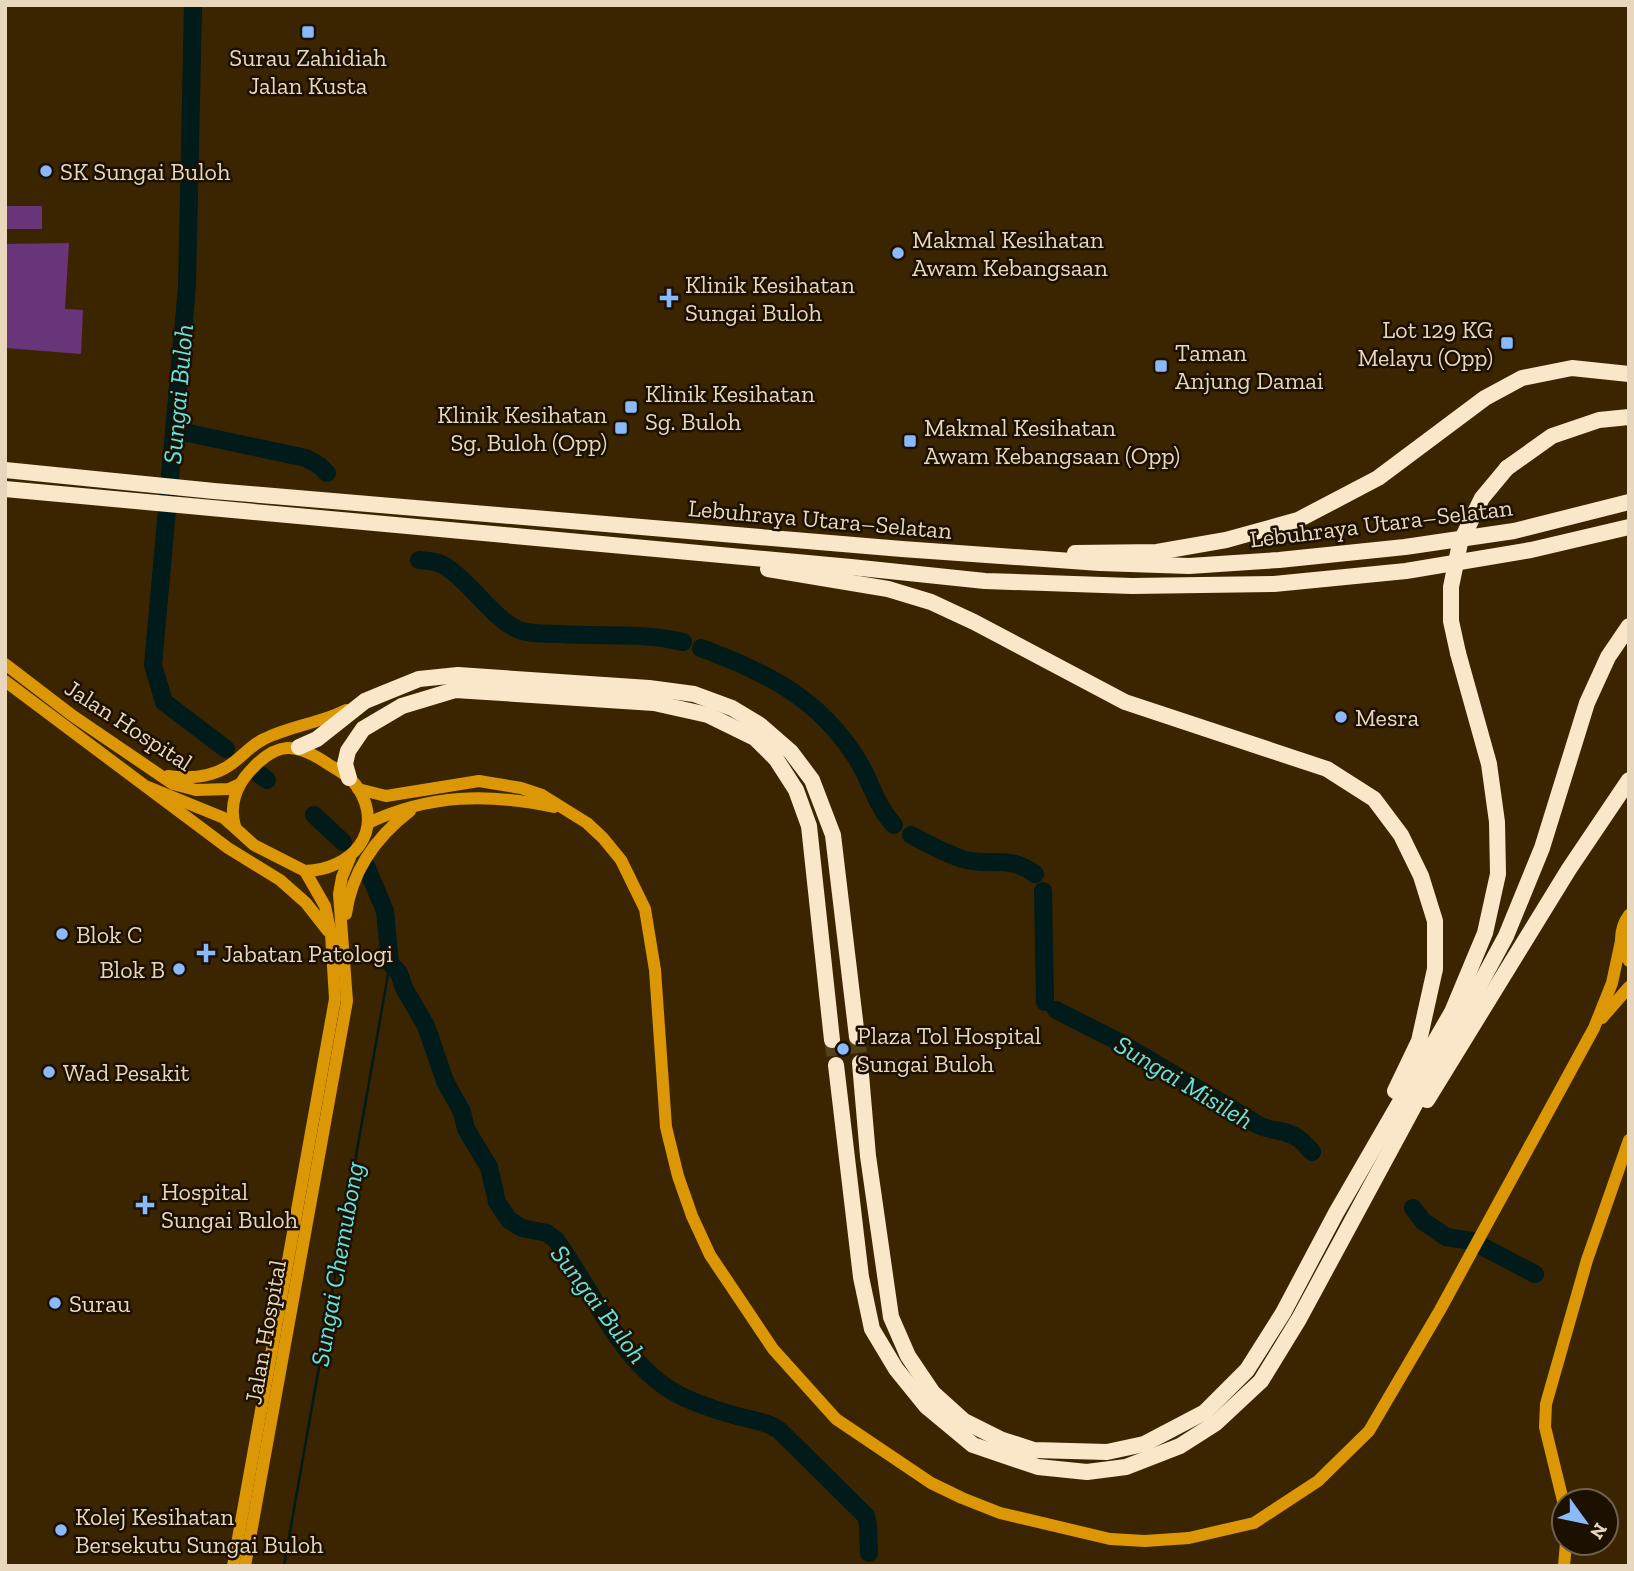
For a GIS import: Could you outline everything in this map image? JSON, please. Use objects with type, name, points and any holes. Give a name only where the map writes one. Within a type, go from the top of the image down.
[{"type":"highway","points":[[1042,558],[1084,551],[1157,552],[1226,540],[1298,520],[1378,478],[1485,398],[1522,379],[1572,368],[1629,374]]},
{"type":"highway","points":[[860,1063],[868,1156],[891,1317],[908,1356],[933,1393],[964,1421],[1000,1439],[1034,1450],[1107,1451],[1144,1444],[1205,1412],[1247,1370],[1283,1312],[1336,1213],[1452,1012],[1485,933],[1498,874],[1498,835],[1491,775],[1451,621],[1451,587],[1460,543],[1482,498],[1507,468],[1552,436],[1599,420],[1629,417]]},
{"type":"highway","name":"Lebuhraya Utara–Selatan","points":[[5,470],[215,491],[902,550],[1189,566],[1405,547],[1514,531],[1629,502]]},
{"type":"highway","name":"Lebuhraya Utara–Selatan","points":[[5,489],[985,581],[1132,586],[1274,584],[1406,571],[1531,550],[1629,527]]},
{"type":"highway","points":[[648,549],[888,589],[942,607],[1125,702],[1327,769],[1374,799],[1401,835],[1421,876],[1435,921],[1435,969],[1419,1041],[1336,1213]]},
{"type":"highway","points":[[836,1065],[861,1277],[872,1329],[896,1369],[926,1406],[973,1445],[1038,1467],[1087,1472],[1126,1467],[1180,1446],[1216,1423],[1261,1381],[1299,1319],[1506,936],[1542,848],[1587,703],[1608,657],[1629,626]]},
{"type":"highway","points":[[299,747],[332,729],[365,701],[419,678],[458,675],[649,688],[694,694],[732,708],[760,725],[791,752],[812,780],[833,835],[857,1037]]},
{"type":"highway","points":[[353,783],[345,764],[348,751],[363,729],[402,706],[455,690],[654,703],[708,715],[755,738],[776,759],[796,790],[809,826],[832,1040]]},
{"type":"highway","points":[[1356,1211],[1569,869],[1629,780]]},
{"type":"highway","points":[[819,920],[843,918]]},
{"type":"main road","name":"Jalan Hospital","points":[[5,664],[73,716],[173,784],[196,790],[229,789],[240,784]]},
{"type":"main road","name":"Jalan Hospital","points":[[5,681],[228,848],[280,880],[337,934]]},
{"type":"main road","points":[[157,774],[182,778],[204,777],[230,765],[251,746],[266,738],[326,719],[365,701]]},
{"type":"main road","points":[[235,826],[233,804],[240,784],[261,759],[284,747],[299,747],[373,795],[398,796],[437,786],[479,781],[521,788],[542,795],[587,823],[621,860],[645,909],[655,970],[666,1126],[685,1196],[710,1255],[773,1349],[836,1419],[916,1474],[962,1498],[1000,1513],[1110,1539],[1146,1541],[1189,1538],[1254,1522],[1318,1481],[1369,1431],[1594,1028],[1612,983],[1622,929],[1629,915]]},
{"type":"main road","points":[[305,871],[332,867],[349,858],[362,841],[368,823],[366,811],[353,783]]},
{"type":"main road","name":"Jalan Hospital","points":[[148,787],[210,811],[235,826],[254,845],[305,871],[337,934],[347,1001],[245,1566]]},
{"type":"main road","points":[[368,823],[416,806],[445,800],[488,797],[519,799],[561,808]]},
{"type":"main road","points":[[337,934],[357,873],[389,827],[416,806]]},
{"type":"main road","points":[[246,858],[278,866],[289,865]]},
{"type":"main road","name":"Jalan Hospital","points":[[233,1566],[335,999],[339,894],[349,858]]},
{"type":"main road","points":[[1621,941],[1629,961]]},
{"type":"main road","points":[[1594,1028],[1629,986]]},
{"type":"main road","points":[[1560,1487],[1545,1427],[1546,1404],[1587,1261],[1629,1140]]},
{"type":"shaded area","points":[[7,206],[42,206],[42,229],[6,229]]},
{"type":"shaded area","points":[[69,243],[65,309],[83,310],[81,354],[5,348],[5,244]]},
{"type":"waterway","name":"Sungai Buloh","points":[[193,5],[187,287],[153,665],[164,702],[226,749]]},
{"type":"waterway","name":"Sungai Misileh","points":[[174,430],[306,458],[327,473]]},
{"type":"waterway","name":"Sungai Misileh","points":[[419,560],[445,566],[503,620],[522,631],[637,636],[683,642]]},
{"type":"waterway","name":"Sungai Misileh","points":[[701,648],[769,678],[808,703],[826,719],[857,759],[883,810],[894,825]]},
{"type":"waterway","name":"Sungai Buloh","points":[[254,770],[267,780]]},
{"type":"waterway","name":"Sungai Buloh","points":[[314,815],[343,842]]},
{"type":"waterway","name":"Sungai Misileh","points":[[911,835],[959,858],[976,862],[1009,863],[1035,874]]},
{"type":"waterway","name":"Sungai Buloh","points":[[366,866],[385,911],[390,963],[399,973],[404,988],[426,1026],[445,1081],[462,1112],[466,1129],[489,1167],[497,1202],[509,1220],[522,1228],[547,1233],[556,1240],[625,1348],[661,1384],[699,1404],[765,1423],[779,1430],[866,1516],[869,1553]]},
{"type":"waterway","name":"Sungai Misileh","points":[[1043,891],[1045,1002]]},
{"type":"waterway","name":"Sungai Chemubong","points":[[284,1566],[390,963]]},
{"type":"waterway","name":"Sungai Misileh","points":[[1056,1010],[1119,1042],[1256,1124],[1293,1135],[1312,1152]]},
{"type":"waterway","name":"Sungai Misileh","points":[[1413,1208],[1423,1221],[1446,1237],[1472,1241],[1535,1274]]},
{"type":"tunnel","points":[[857,1037],[860,1063]]},
{"type":"tunnel","points":[[832,1040],[836,1065]]},
{"type":"place","name":"Surau Zahidiah Jalan Kusta","points":[[308,32]]},
{"type":"place","name":"SK Sungai Buloh","points":[[46,171]]},
{"type":"place","name":"Makmal Kesihatan Awam Kebangsaan","points":[[898,253]]},
{"type":"place","name":"Klinik Kesihatan Sungai Buloh","points":[[669,298]]},
{"type":"place","name":"Lot 129 KG Melayu (Opp)","points":[[1507,343]]},
{"type":"place","name":"Taman Anjung Damai","points":[[1161,366]]},
{"type":"place","name":"Klinik Kesihatan Sg. Buloh","points":[[631,407]]},
{"type":"place","name":"Klinik Kesihatan Sg. Buloh (Opp)","points":[[621,428]]},
{"type":"place","name":"Makmal Kesihatan Awam Kebangsaan (Opp)","points":[[910,441]]},
{"type":"place","name":"Mesra","points":[[1341,717]]},
{"type":"place","name":"Blok C","points":[[62,934]]},
{"type":"place","name":"Jabatan Patologi","points":[[206,953]]},
{"type":"place","name":"Blok B","points":[[179,969]]},
{"type":"place","name":"Plaza Tol Hospital Sungai Buloh","points":[[843,1049]]},
{"type":"place","name":"Wad Pesakit","points":[[49,1072]]},
{"type":"place","name":"Hospital Sungai Buloh","points":[[145,1205]]},
{"type":"place","name":"Surau","points":[[55,1303]]},
{"type":"place","name":"Kolej Kesihatan Bersekutu Sungai Buloh","points":[[61,1530]]}]
